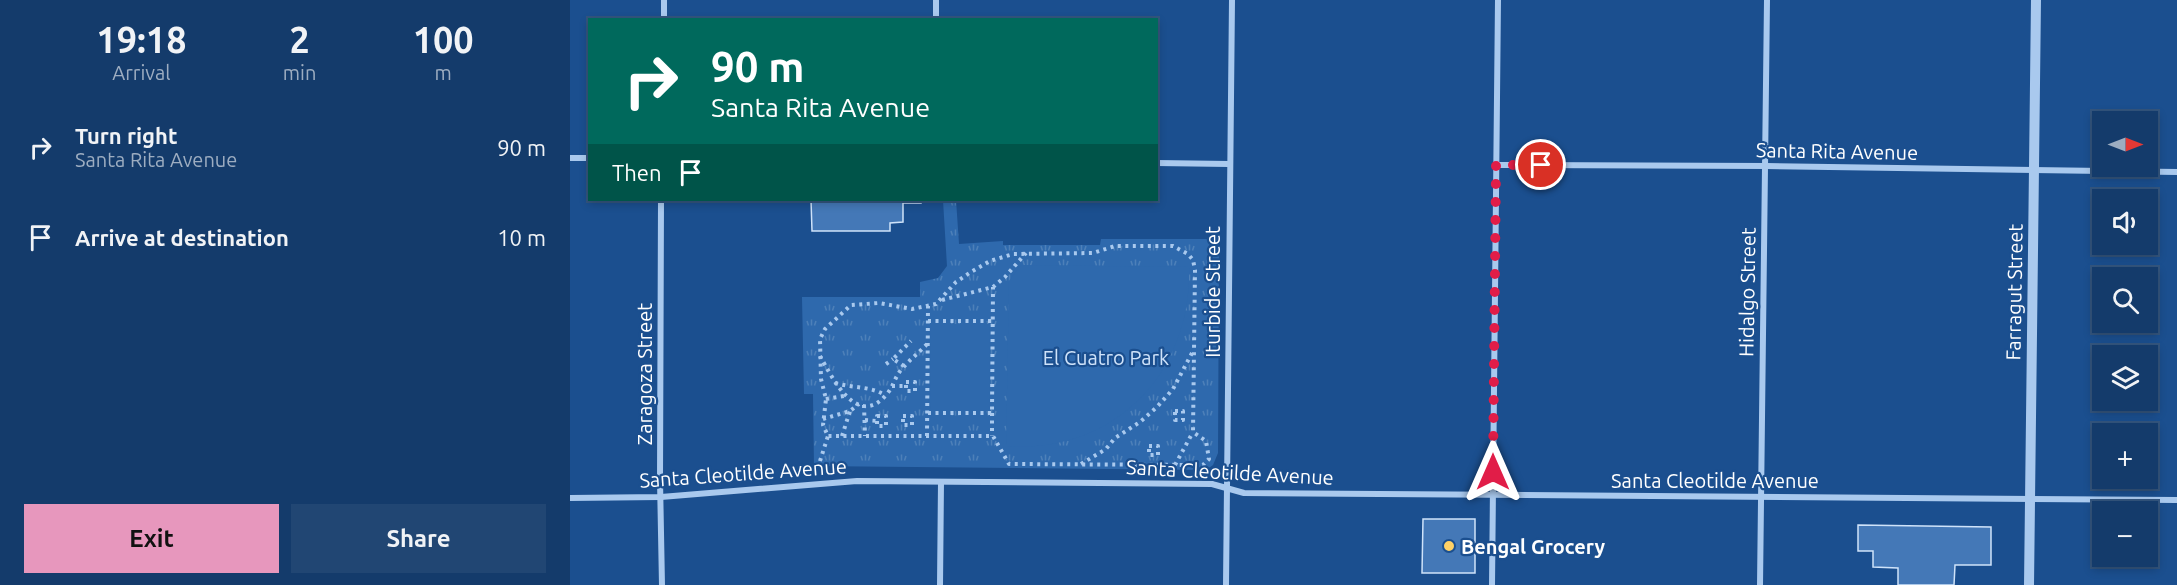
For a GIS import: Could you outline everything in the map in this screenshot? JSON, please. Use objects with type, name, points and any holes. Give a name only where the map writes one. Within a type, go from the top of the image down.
[{"type":"street","points":[[663,18],[664,0]]},
{"type":"street","points":[[936,0],[936,18]]},
{"type":"street","name":"Iturbide Street","points":[[1226,585],[1232,0]]},
{"type":"street","points":[[1492,585],[1497,0]]},
{"type":"street","name":"Hidalgo Street","points":[[1760,585],[1767,0]]},
{"type":"street","name":"Farragut Street","points":[[2029,585],[2036,0]]},
{"type":"street","points":[[570,158],[588,158]]},
{"type":"street","points":[[1158,163],[1229,164]]},
{"type":"street","name":"Santa Rita Avenue","points":[[1496,165],[2177,172]]},
{"type":"street","name":"Zaragoza Street","points":[[662,201],[662,585]]},
{"type":"street","name":"Santa Cleotilde Avenue","points":[[570,498],[661,497],[826,482],[941,482],[1212,484],[1244,493],[2177,500]]},
{"type":"street","points":[[940,585],[941,482]]},
{"type":"path","points":[[941,301],[956,282],[1002,256],[1026,253],[1093,253],[1115,246],[1173,246],[1183,250],[1193,260],[1194,265],[1194,416],[1193,432],[1175,465]]},
{"type":"path","points":[[820,461],[828,436],[824,429],[823,419],[826,399],[821,379],[822,334],[851,305],[890,304],[912,309],[993,287],[1026,253]]},
{"type":"path","points":[[993,287],[992,436],[1009,464],[1203,465],[1209,459],[1206,441],[1193,432]]},
{"type":"path","points":[[927,436],[928,306]]},
{"type":"path","points":[[928,321],[992,321]]},
{"type":"path","points":[[886,364],[911,341]]},
{"type":"path","points":[[823,419],[850,411],[861,405],[872,404],[885,395],[904,366],[928,343]]},
{"type":"path","points":[[1081,464],[1106,449],[1115,438],[1140,422],[1157,407],[1173,389],[1194,349]]},
{"type":"path","points":[[820,355],[845,396],[861,405],[865,420],[865,436]]},
{"type":"path","points":[[893,359],[904,366]]},
{"type":"path","points":[[835,383],[853,388],[871,389],[885,395]]},
{"type":"path","points":[[891,387],[906,387]]},
{"type":"path","points":[[826,399],[845,396]]},
{"type":"path","points":[[842,436],[850,411]]},
{"type":"path","points":[[928,413],[992,413]]},
{"type":"path","points":[[1184,416],[1194,416]]},
{"type":"path","points":[[865,420],[877,421]]},
{"type":"path","points":[[907,425],[907,436]]},
{"type":"path","points":[[828,436],[992,436]]},
{"type":"path","points":[[1153,455],[1153,465]]},
{"type":"green space","name":"El Cuatro Park","points":[[943,201],[956,201],[959,244],[1003,241],[1003,245],[1100,245],[1101,239],[1219,239],[1218,453],[1213,465],[1206,470],[814,466],[813,394],[804,394],[802,297],[920,297],[920,282],[938,278],[947,266]]},
{"type":"green space","points":[[1021,265],[1189,267],[1186,305],[1177,341],[1161,372],[1139,399],[1112,421],[1081,436],[1045,445],[1006,446],[1009,281]]},
{"type":"green space","points":[[931,324],[990,324],[989,411],[930,411]]},
{"type":"building","points":[[811,201],[921,201],[921,203],[903,203],[903,222],[890,223],[890,231],[812,231]]},
{"type":"building","name":"Bengal Grocery","points":[[1423,519],[1475,519],[1475,573],[1422,573]]},
{"type":"building","points":[[1858,525],[1991,527],[1991,565],[1955,565],[1954,585],[1898,585],[1898,568],[1873,567],[1873,551],[1858,551]]},
{"type":"place","name":"Bengal Grocery","points":[[1449,546]]},
{"type":"route","points":[[1493,472],[1496,165],[1541,165]]}]
